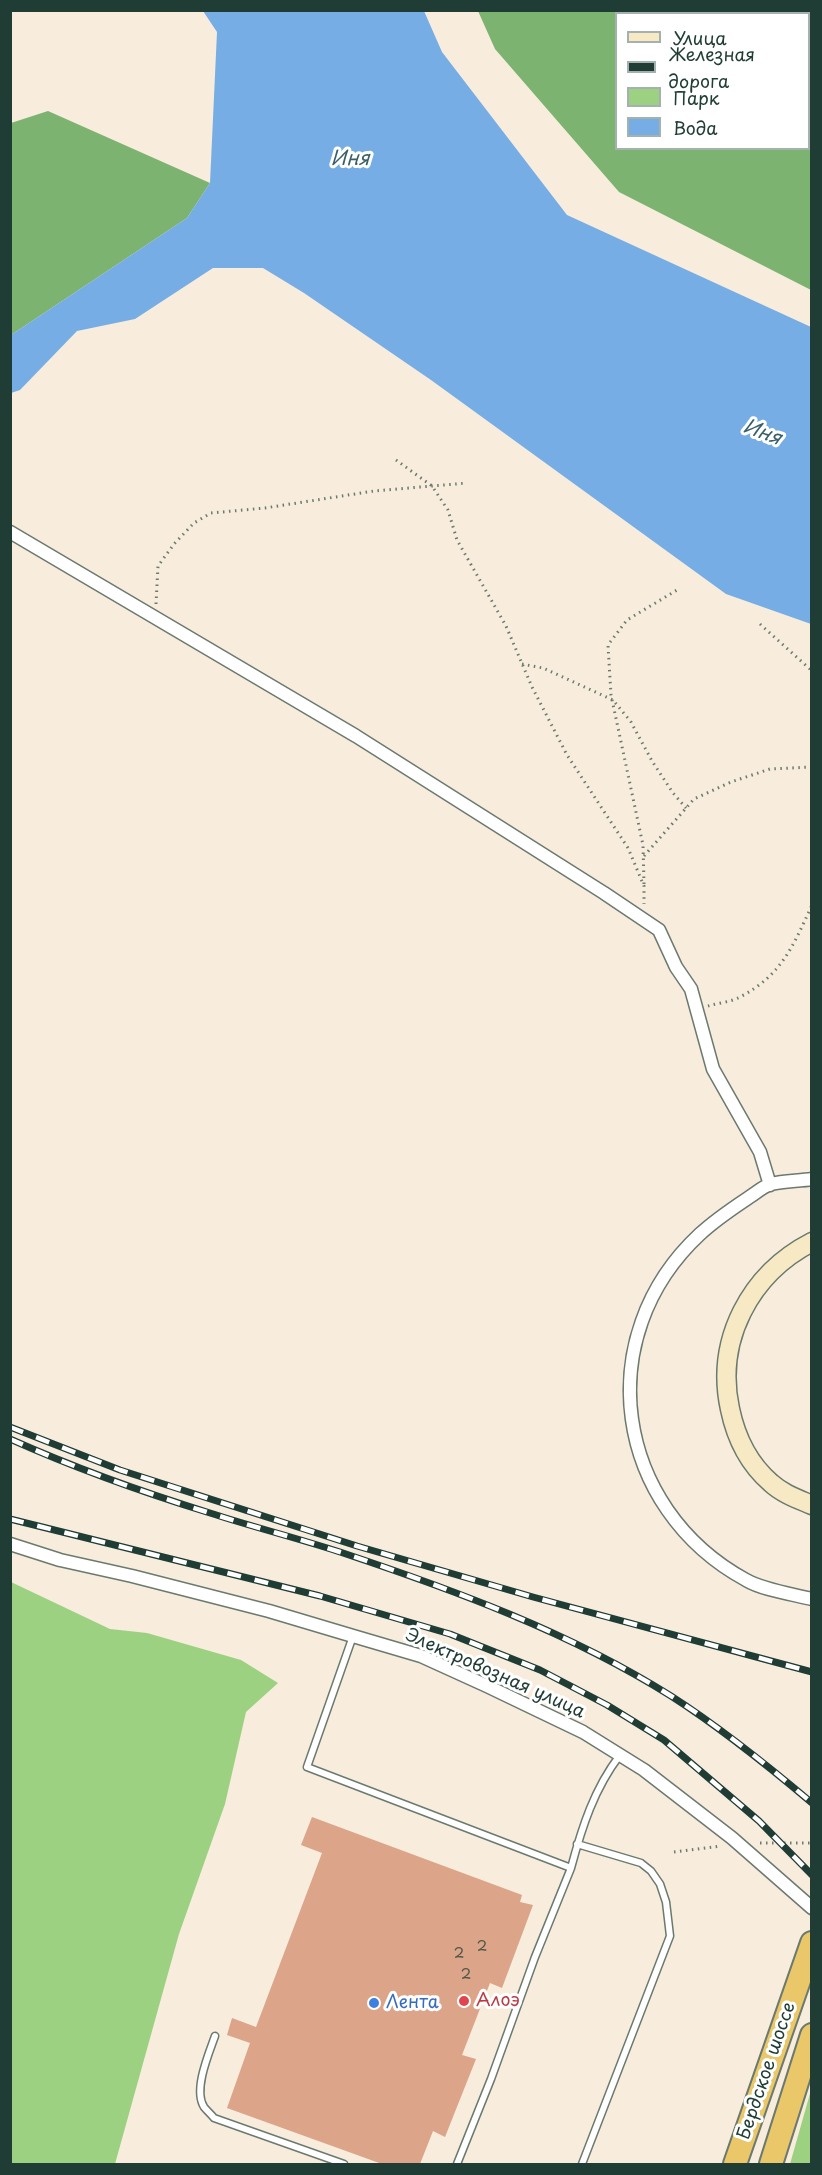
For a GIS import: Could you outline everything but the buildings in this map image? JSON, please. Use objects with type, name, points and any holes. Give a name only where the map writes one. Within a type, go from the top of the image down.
[{"type":"highway","name":"Бердское шоссе","points":[[735,2164],[812,1943]]},
{"type":"highway","name":"Бердское шоссе","points":[[771,2164],[811,2042]]},
{"type":"main road","points":[[812,1242],[781,1262],[750,1295],[732,1334],[727,1355],[726,1377],[733,1423],[742,1446],[751,1460],[772,1485],[812,1505]]},
{"type":"street","points":[[10,532],[356,736],[659,930],[676,966],[691,989],[713,1069],[760,1152],[770,1185]]},
{"type":"street","points":[[812,1179],[770,1185],[717,1218],[689,1244],[655,1289],[634,1347],[629,1377],[632,1427],[643,1462],[658,1495],[677,1523],[709,1556],[747,1581],[812,1599]]},
{"type":"street","name":"Электровозная улица","points":[[10,1544],[60,1560],[257,1608],[421,1656],[583,1732],[644,1770],[732,1839],[812,1908]]},
{"type":"lane","points":[[353,1636],[307,1767],[571,1868]]},
{"type":"lane","points":[[457,2164],[571,1868],[588,1809],[606,1773],[620,1755]]},
{"type":"lane","points":[[577,1844],[641,1863],[651,1871],[660,1884],[666,1902],[670,1936],[582,2164]]},
{"type":"lane","points":[[215,2036],[205,2062],[200,2090],[202,2105],[214,2118],[344,2164]]},
{"type":"lane","points":[[316,2154],[320,2164]]},
{"type":"path","points":[[396,460],[432,486],[448,510],[457,540],[506,626],[532,687],[567,755],[628,848],[645,886]]},
{"type":"path","points":[[154,617],[158,566],[174,544],[194,523],[211,513],[265,508],[374,491],[467,483]]},
{"type":"path","points":[[644,919],[643,844],[613,700],[608,645],[627,620],[677,590]]},
{"type":"path","points":[[760,624],[812,671]]},
{"type":"path","points":[[522,664],[543,668],[613,700],[631,722],[657,769],[686,808]]},
{"type":"path","points":[[643,857],[694,799],[731,782],[770,769],[812,767]]},
{"type":"path","points":[[698,1008],[738,998],[769,979],[790,953],[812,905]]},
{"type":"green space","points":[[478,11],[811,11],[811,290],[619,192],[495,49]]},
{"type":"green space","points":[[48,111],[210,183],[187,218],[11,335],[11,123]]},
{"type":"green space","points":[[11,1582],[110,1629],[147,1633],[241,1660],[278,1683],[246,1712],[225,1804],[179,1934],[115,2164],[11,2164]]},
{"type":"green space","points":[[811,2090],[811,2164],[790,2164]]},
{"type":"water","name":"Иня","points":[[203,11],[424,11],[442,52],[567,215],[811,327],[811,624],[726,594],[431,380],[304,293],[263,268],[213,268],[135,319],[77,331],[20,390],[11,393],[11,335],[187,218],[210,183],[217,32]]},
{"type":"railway","points":[[10,1427],[120,1470],[357,1546],[533,1597],[812,1672]]},
{"type":"railway","points":[[10,1439],[134,1488],[340,1552],[468,1597],[552,1632],[671,1696],[743,1747],[812,1803]]},
{"type":"railway","points":[[10,1519],[320,1596],[450,1634],[540,1670],[607,1705],[664,1740],[759,1821],[812,1875]]},
{"type":"place","name":"Алоэ","points":[[464,2001]]},
{"type":"place","name":"Лента","points":[[374,2003]]}]
